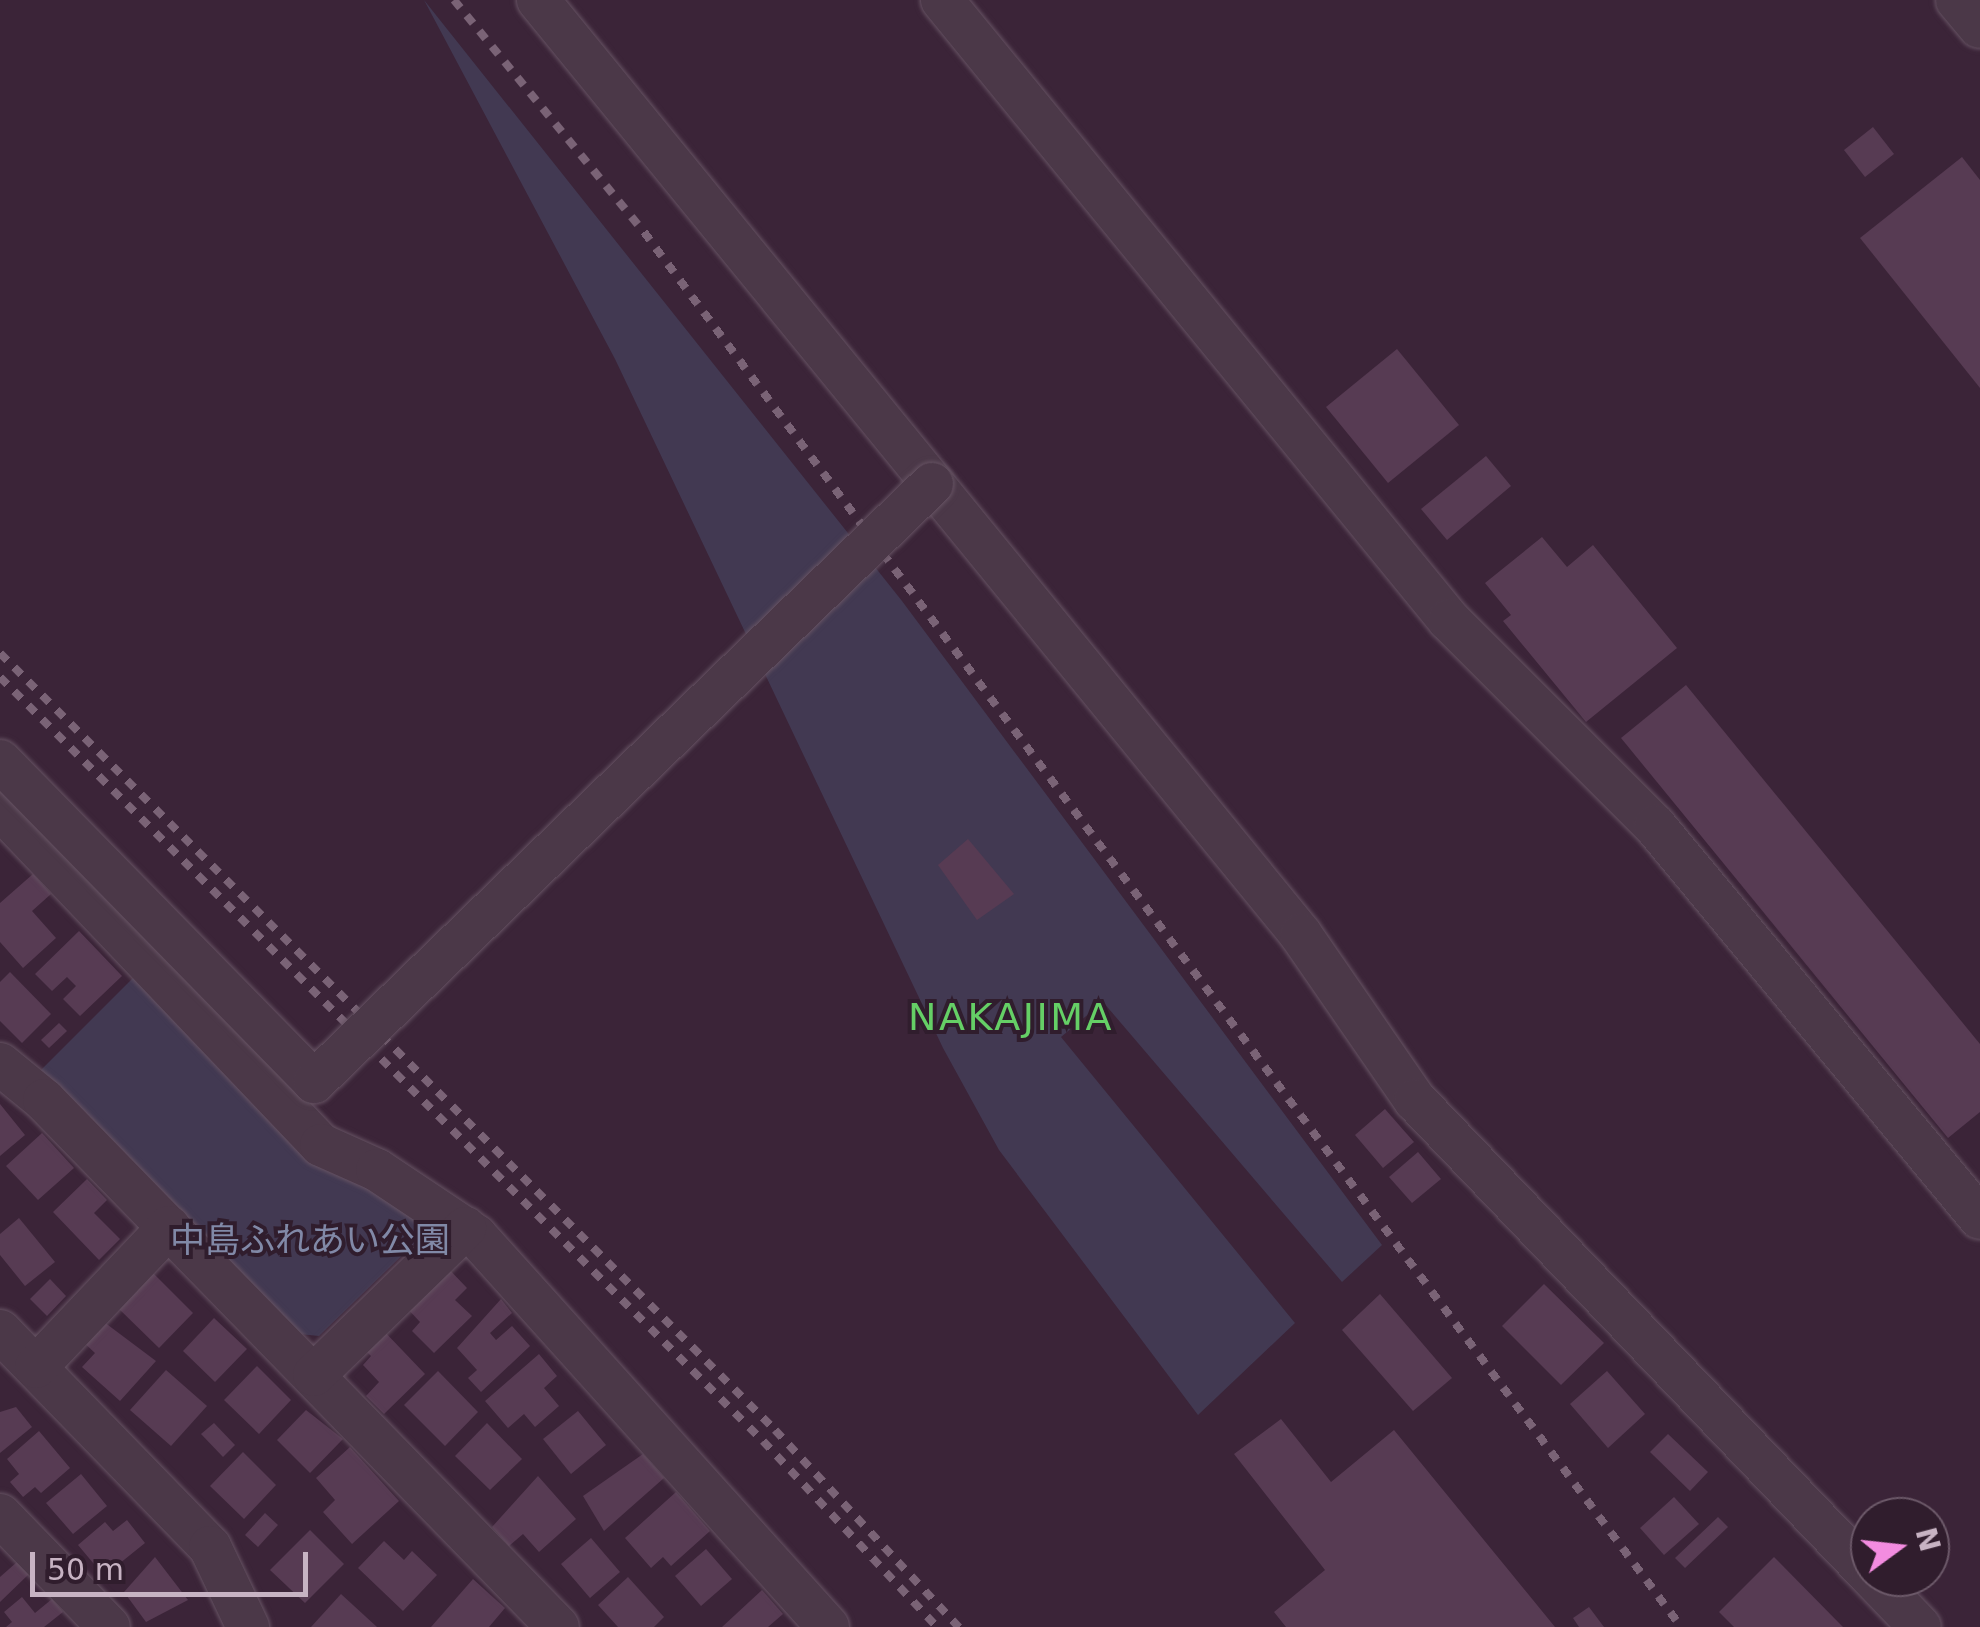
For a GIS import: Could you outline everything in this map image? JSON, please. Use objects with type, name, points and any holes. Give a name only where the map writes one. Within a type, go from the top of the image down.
[{"type":"street","points":[[538,0],[1301,934],[1415,1100],[1480,1173],[1850,1554]]},
{"type":"street","points":[[942,0],[1448,620],[1655,826],[1980,1218]]},
{"type":"street","points":[[1957,0],[1980,28]]},
{"type":"street","points":[[0,762],[314,1082],[932,484]]},
{"type":"street","points":[[0,808],[321,1146],[377,1170],[465,1228],[828,1627]]},
{"type":"street","points":[[0,1064],[169,1227],[558,1627]]},
{"type":"street","points":[[36,1368],[169,1227]]},
{"type":"street","points":[[314,1376],[465,1228]]},
{"type":"street","points":[[0,1332],[210,1547],[248,1627]]},
{"type":"street","points":[[0,1515],[109,1627]]},
{"type":"street","points":[[1891,1597],[1920,1627]]},
{"type":"green space","points":[[424,0],[902,601],[1382,1245],[1342,1282],[1103,1002],[1061,1037],[1295,1323],[1198,1415],[999,1150],[943,1048],[615,359]]},
{"type":"green space","name":"中島ふれあい公園","points":[[138,973],[422,1226],[421,1237],[319,1336],[299,1334],[38,1073]]},
{"type":"building","points":[[1873,127],[1894,154],[1865,177],[1844,150]]},
{"type":"building","points":[[1962,157],[1980,180],[1980,388],[1860,238]]},
{"type":"building","points":[[1397,349],[1459,425],[1388,483],[1326,407]]},
{"type":"building","points":[[1486,456],[1511,486],[1447,540],[1421,509]]},
{"type":"building","points":[[1542,537],[1567,567],[1593,545],[1677,648],[1586,722],[1503,621],[1511,615],[1485,583]]},
{"type":"building","points":[[1686,685],[1980,1044],[1980,1112],[1948,1138],[1621,738]]},
{"type":"building","points":[[968,839],[1014,894],[977,920],[938,865]]},
{"type":"building","points":[[33,874],[51,894],[32,911],[56,938],[23,968],[0,942],[0,903]]},
{"type":"building","points":[[79,931],[122,976],[80,1016],[63,999],[76,986],[67,977],[52,991],[35,974]]},
{"type":"building","points":[[10,972],[51,1014],[22,1043],[0,1021],[0,982]]},
{"type":"building","points":[[59,1023],[67,1031],[49,1048],[41,1040]]},
{"type":"building","points":[[0,1104],[25,1135],[0,1156]]},
{"type":"building","points":[[1385,1109],[1414,1142],[1383,1168],[1355,1135]]},
{"type":"building","points":[[42,1133],[74,1168],[38,1200],[6,1166]]},
{"type":"building","points":[[1418,1152],[1441,1179],[1412,1203],[1389,1177]]},
{"type":"building","points":[[87,1179],[107,1200],[94,1213],[120,1239],[99,1260],[53,1212]]},
{"type":"building","points":[[19,1218],[55,1262],[25,1286],[0,1255],[0,1234]]},
{"type":"building","points":[[446,1266],[467,1288],[455,1300],[472,1316],[434,1353],[412,1331],[420,1322],[405,1306]]},
{"type":"building","points":[[152,1272],[193,1313],[159,1348],[117,1307]]},
{"type":"building","points":[[50,1279],[66,1296],[47,1316],[30,1299]]},
{"type":"building","points":[[1544,1284],[1604,1343],[1561,1385],[1502,1326]]},
{"type":"building","points":[[1380,1294],[1452,1378],[1413,1411],[1342,1330]]},
{"type":"building","points":[[501,1299],[512,1313],[490,1333],[496,1340],[512,1326],[530,1346],[481,1392],[468,1378],[477,1370],[457,1348]]},
{"type":"building","points":[[214,1318],[247,1349],[215,1382],[183,1351]]},
{"type":"building","points":[[100,1319],[156,1361],[120,1401],[82,1367],[95,1353],[81,1340]]},
{"type":"building","points":[[382,1329],[425,1374],[384,1414],[366,1396],[379,1382],[363,1365],[371,1356],[363,1348]]},
{"type":"building","points":[[539,1354],[557,1376],[544,1388],[559,1406],[535,1427],[524,1414],[508,1428],[485,1401]]},
{"type":"building","points":[[257,1366],[291,1400],[259,1434],[224,1400]]},
{"type":"building","points":[[166,1370],[207,1406],[171,1446],[130,1410]]},
{"type":"building","points":[[438,1371],[478,1412],[445,1446],[404,1405]]},
{"type":"building","points":[[1607,1371],[1645,1414],[1608,1448],[1570,1404]]},
{"type":"building","points":[[16,1407],[32,1427],[0,1453],[0,1412]]},
{"type":"building","points":[[306,1410],[343,1439],[310,1473],[277,1440]]},
{"type":"building","points":[[578,1411],[606,1445],[571,1474],[543,1439]]},
{"type":"building","points":[[1281,1419],[1331,1482],[1394,1430],[1555,1627],[1286,1627],[1274,1612],[1325,1570],[1234,1454]]},
{"type":"building","points":[[214,1423],[235,1445],[223,1457],[201,1434]]},
{"type":"building","points":[[487,1423],[522,1459],[490,1490],[455,1456]]},
{"type":"building","points":[[39,1431],[70,1468],[41,1493],[35,1487],[23,1497],[10,1482],[19,1474],[7,1459]]},
{"type":"building","points":[[1668,1434],[1708,1472],[1690,1491],[1650,1452]]},
{"type":"building","points":[[350,1447],[399,1501],[352,1544],[323,1512],[335,1500],[316,1478]]},
{"type":"building","points":[[243,1452],[276,1485],[244,1519],[210,1486]]},
{"type":"building","points":[[643,1454],[664,1478],[604,1531],[583,1496]]},
{"type":"building","points":[[81,1474],[107,1506],[73,1534],[46,1503]]},
{"type":"building","points":[[538,1476],[576,1519],[539,1552],[523,1534],[509,1546],[492,1527]]},
{"type":"building","points":[[676,1492],[710,1531],[671,1566],[663,1557],[651,1568],[625,1538]]},
{"type":"building","points":[[1674,1497],[1699,1524],[1664,1555],[1640,1528]]},
{"type":"building","points":[[265,1513],[278,1525],[258,1547],[245,1535]]},
{"type":"building","points":[[1718,1517],[1728,1527],[1685,1568],[1675,1558]]},
{"type":"building","points":[[127,1520],[145,1543],[104,1576],[78,1545],[105,1522],[113,1531]]},
{"type":"building","points":[[310,1530],[344,1564],[305,1603],[270,1570]]},
{"type":"building","points":[[591,1538],[620,1572],[590,1598],[561,1564]]},
{"type":"building","points":[[384,1541],[404,1560],[412,1551],[437,1575],[403,1611],[358,1568]]},
{"type":"building","points":[[706,1549],[732,1579],[701,1606],[675,1576]]},
{"type":"building","points":[[155,1557],[188,1600],[146,1622],[124,1592]]},
{"type":"building","points":[[1774,1557],[1843,1627],[1734,1627],[1719,1612]]},
{"type":"building","points":[[17,1562],[29,1574],[0,1602],[0,1577]]},
{"type":"building","points":[[628,1577],[664,1617],[654,1627],[618,1627],[598,1605]]},
{"type":"building","points":[[473,1579],[505,1608],[489,1627],[431,1627]]},
{"type":"building","points":[[762,1590],[783,1614],[768,1627],[722,1627]]},
{"type":"building","points":[[341,1594],[377,1627],[311,1627]]},
{"type":"building","points":[[22,1597],[35,1613],[52,1599],[63,1612],[44,1627],[6,1627],[12,1622],[4,1612]]},
{"type":"building","points":[[1589,1607],[1604,1627],[1579,1627],[1573,1618]]},
{"type":"railway","points":[[454,0],[644,232],[1681,1627]]},
{"type":"railway","points":[[0,653],[775,1430],[959,1627]]},
{"type":"railway","points":[[0,677],[763,1441],[937,1627]]},
{"type":"district","name":"NAKAJIMA","points":[[1011,1018]]}]
